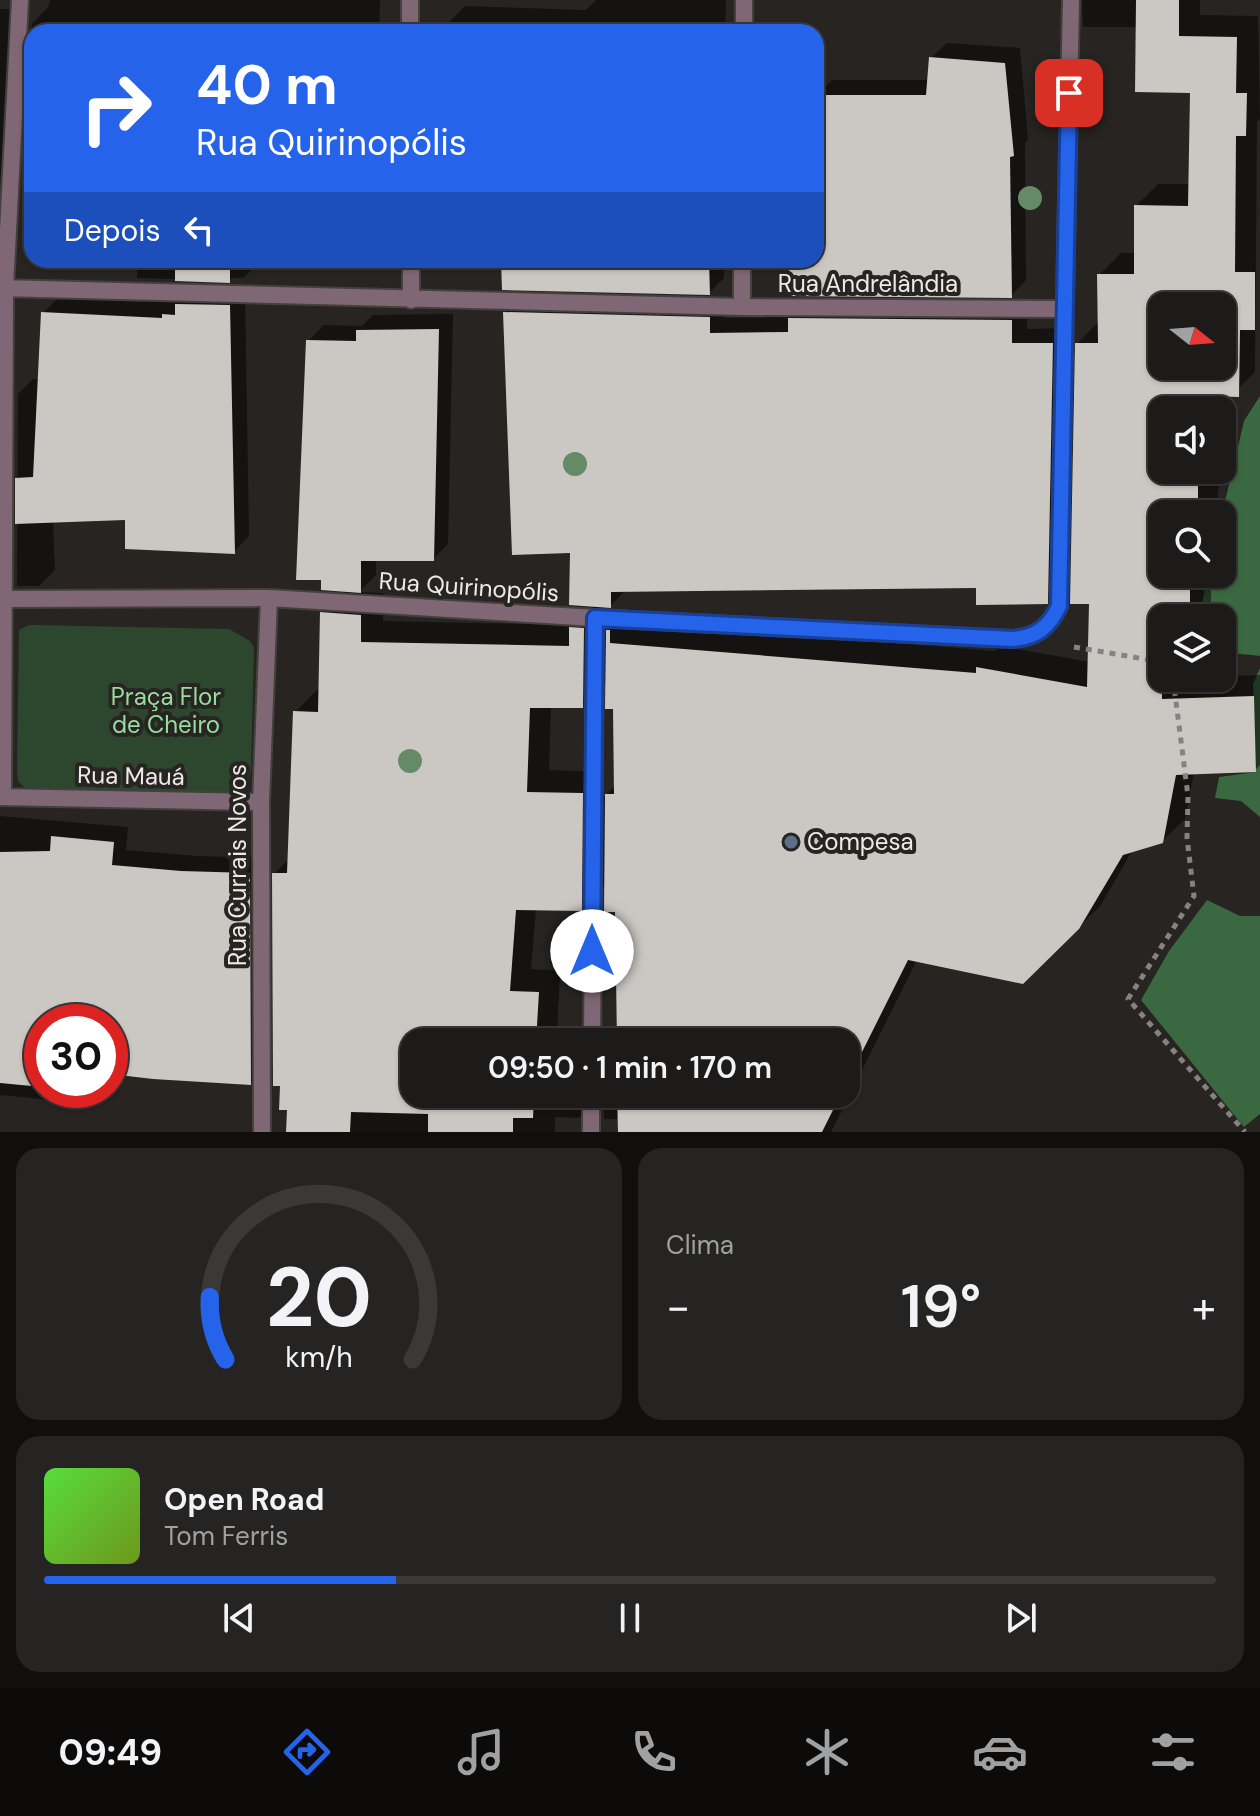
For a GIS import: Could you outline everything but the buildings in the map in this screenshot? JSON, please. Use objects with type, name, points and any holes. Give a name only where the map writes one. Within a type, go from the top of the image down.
[{"type":"street","points":[[1,797],[5,599],[3,288],[20,0]]},
{"type":"street","points":[[410,0],[410,24]]},
{"type":"street","points":[[744,0],[744,24]]},
{"type":"street","points":[[1059,606],[1071,0]]},
{"type":"street","points":[[411,268],[411,300]]},
{"type":"street","points":[[742,268],[742,307]]},
{"type":"street","name":"Rua Andrelândia","points":[[3,288],[742,307],[1064,309]]},
{"type":"street","name":"Rua Quirinopólis","points":[[5,599],[269,598],[1013,639],[1027,638],[1040,632],[1053,619],[1059,606]]},
{"type":"street","name":"Rua Currais Novos","points":[[262,1132],[261,802],[269,598]]},
{"type":"street","points":[[592,1028],[595,618]]},
{"type":"street","name":"Rua Mauá","points":[[1,797],[261,802]]},
{"type":"street","points":[[591,1108],[591,1132]]},
{"type":"path","points":[[1059,606],[1070,647],[1148,660]]},
{"type":"path","points":[[1175,692],[1188,796],[1187,838],[1194,896],[1128,999],[1245,1132]]},
{"type":"green space","points":[[1260,396],[1260,656],[1236,653],[1236,604],[1202,604],[1205,588],[1236,588],[1236,500],[1225,500],[1229,484],[1236,484],[1236,455],[1244,421]]},
{"type":"green space","name":"Praça Flor de Cheiro","points":[[29,625],[229,629],[250,641],[254,648],[251,771],[246,784],[237,794],[27,790],[18,781],[17,772],[19,630]]},
{"type":"green space","points":[[1260,668],[1260,817],[1241,801],[1215,798],[1219,777],[1256,772],[1253,684]]},
{"type":"green space","points":[[1207,900],[1240,916],[1260,916],[1260,1114],[1244,1127],[1141,1000],[1169,951]]},
{"type":"place","name":"Compesa","points":[[791,842]]},
{"type":"route","points":[[592,951],[595,618],[1013,639],[1027,638],[1040,632],[1053,619],[1059,606],[1069,93]]}]
